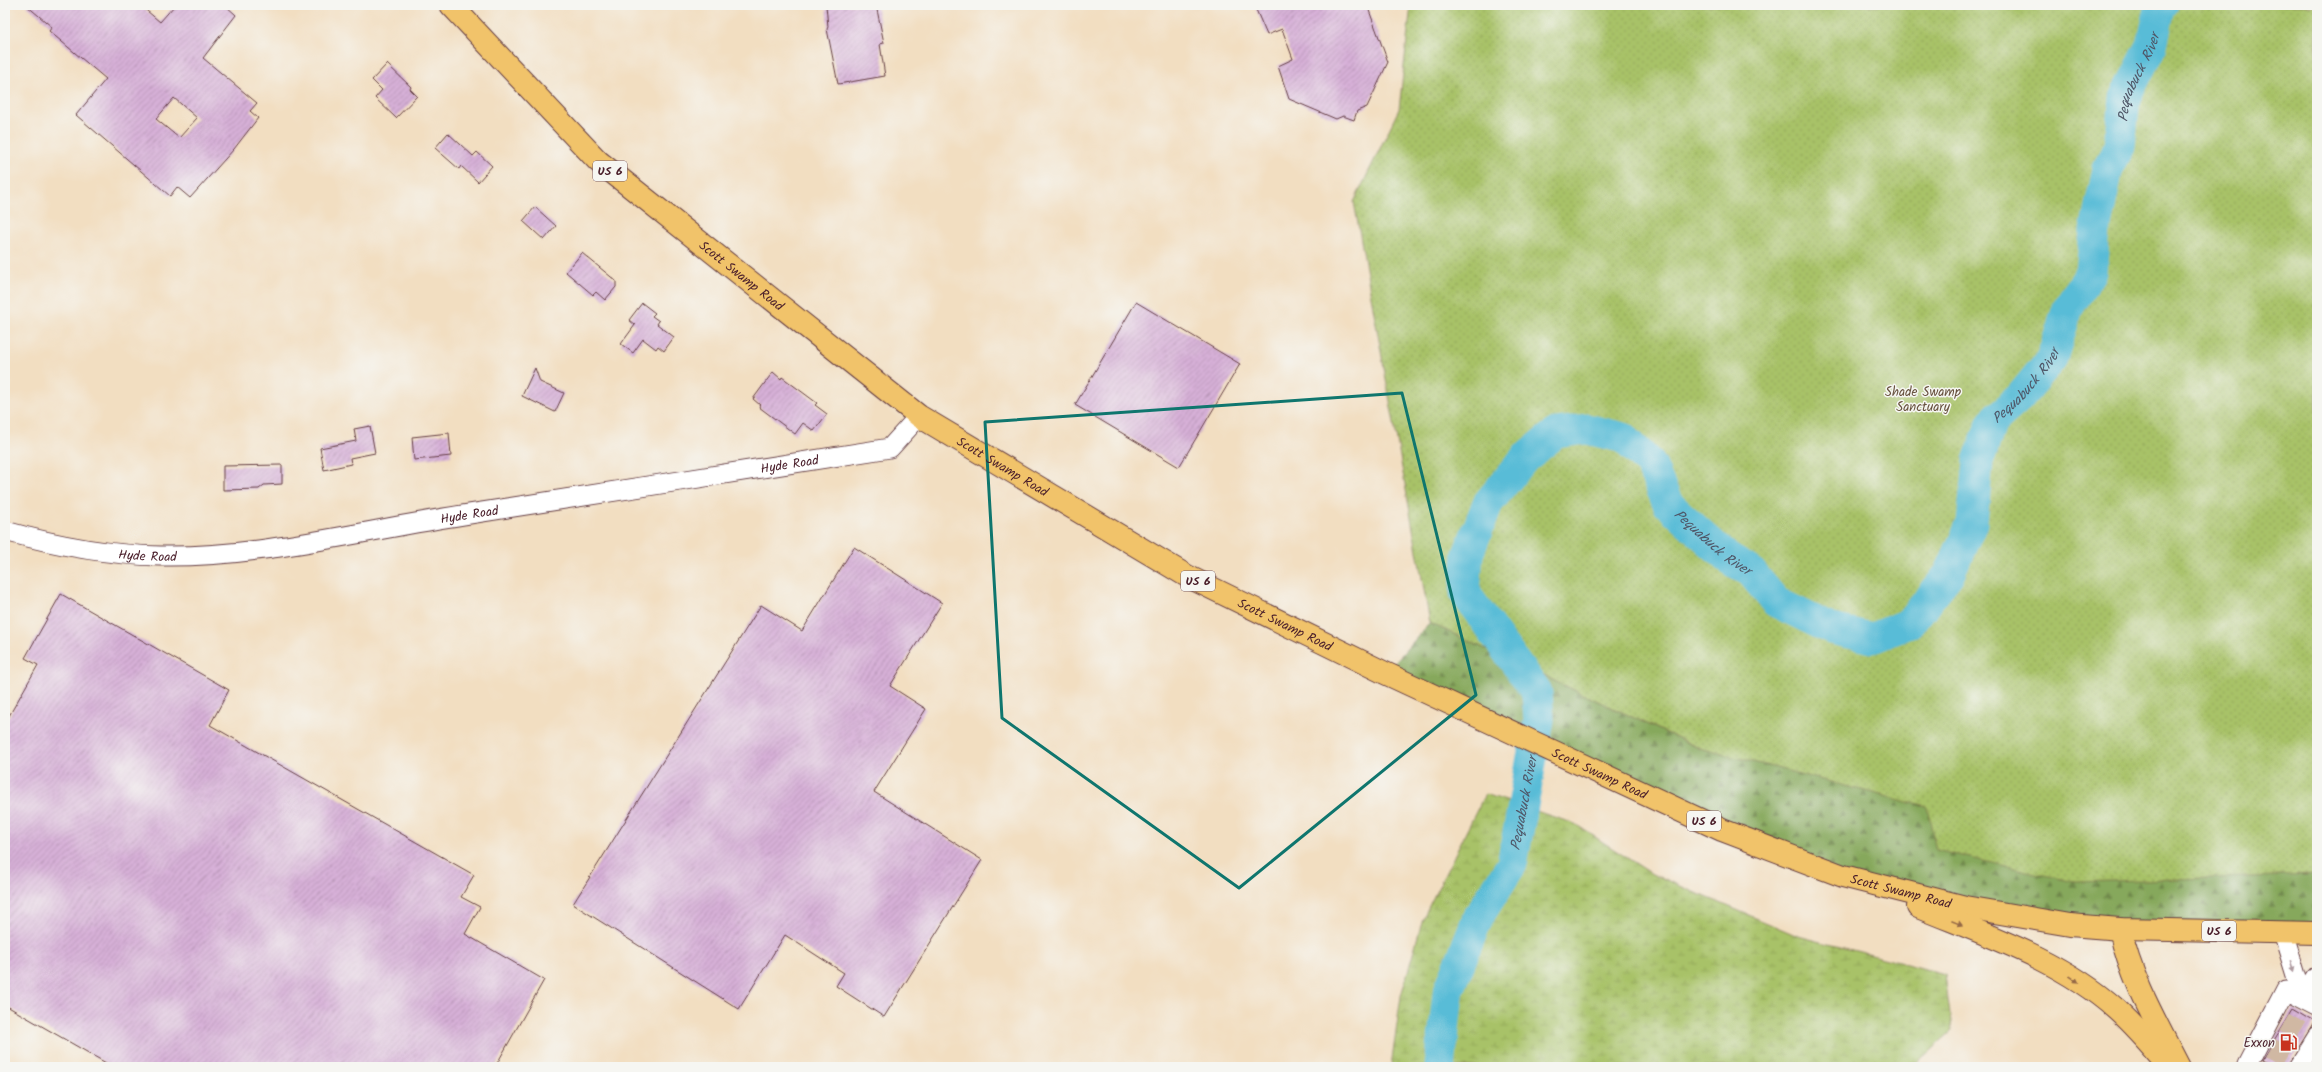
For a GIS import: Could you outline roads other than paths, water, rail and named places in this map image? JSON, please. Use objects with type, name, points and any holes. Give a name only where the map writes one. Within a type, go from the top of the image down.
[{"type":"main road","name":"Scott Swamp Road","points":[[451,5],[598,161],[919,416],[1187,576],[1490,722],[1722,830],[1843,876],[1902,893],[1980,910],[2070,925],[2120,929]]},
{"type":"main road","points":[[1843,876],[2022,950],[2056,967],[2115,1008],[2170,1067]]},
{"type":"main road","points":[[2120,929],[2126,955],[2136,982],[2179,1067]]},
{"type":"main road","name":"US 6","points":[[2120,929],[2317,933]]},
{"type":"street","name":"Hyde Road","points":[[5,530],[43,542],[100,552],[161,556],[250,551],[436,519],[890,448],[919,416]]},
{"type":"street","points":[[2283,933],[2310,1002]]},
{"type":"street","points":[[2310,1002],[2317,977]]},
{"type":"street","points":[[2250,1067],[2247,1065],[2264,1044],[2279,1019],[2286,990],[2310,1002]]},
{"type":"street","points":[[2297,1064],[2313,1038]]},
{"type":"waterway","name":"Pequabuck River","points":[[1440,1067],[1448,993],[1478,917],[1512,864],[1539,720],[1537,693],[1465,593],[1468,554],[1488,503],[1525,458],[1556,433],[1587,429],[1624,438],[1651,465],[1668,504],[1728,558],[1751,572],[1776,602],[1831,629],[1873,638],[1910,623],[1949,574],[1972,523],[1978,461],[1992,422],[2020,397],[2052,358],[2068,308],[2091,272],[2095,231],[2108,168],[2120,146],[2125,98],[2152,45],[2160,8],[2163,5]]},
{"type":"tunnel","points":[[2285,1022],[2307,1035]]},
{"type":"tunnel","points":[[2270,1047],[2292,1060]]},
{"type":"place","name":"Exxon","points":[[2288,1042]]},
{"type":"park label","name":"Shade Swamp Sanctuary","points":[[1923,398]]}]
